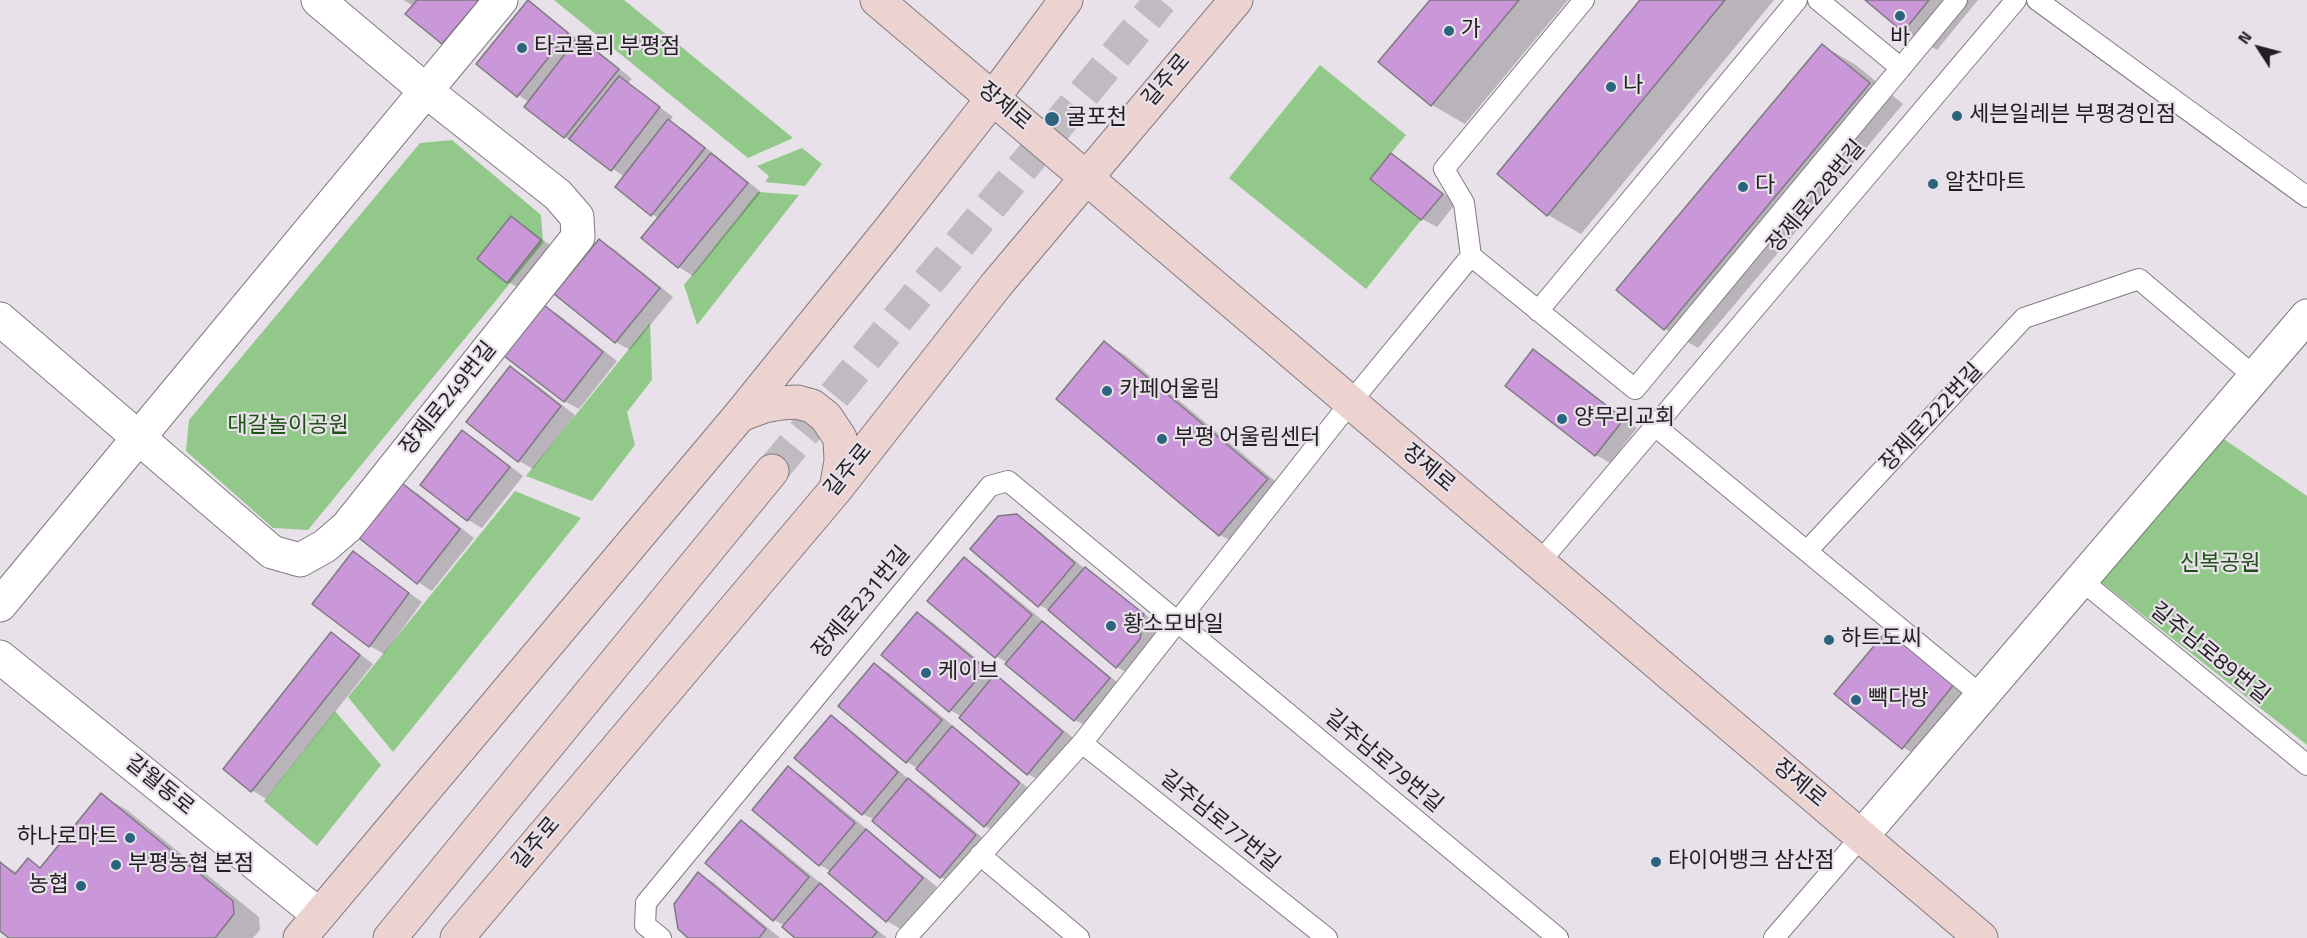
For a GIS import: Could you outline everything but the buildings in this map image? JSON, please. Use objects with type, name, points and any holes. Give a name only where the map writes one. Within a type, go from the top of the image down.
[{"type":"main road","name":"장제로","points":[[877,0],[1981,938]]},
{"type":"main road","points":[[309,926],[740,415],[891,228],[1066,0]]},
{"type":"main road","name":"길주로","points":[[457,938],[836,489],[997,284],[1236,0]]},
{"type":"main road","points":[[740,415],[764,406],[781,403],[797,402],[812,406],[826,417],[840,438],[841,461],[836,489]]},
{"type":"main road","points":[[390,938],[772,471]]},
{"type":"street","name":"장제로249번길","points":[[0,319],[272,552],[300,560],[324,546],[346,527],[578,237],[578,217],[558,195],[425,90],[318,0]]},
{"type":"street","points":[[0,605],[501,0]]},
{"type":"street","points":[[1861,837],[2307,316]]},
{"type":"street","name":"갈월동로","points":[[0,657],[309,926]]},
{"type":"lane","points":[[1584,0],[1444,169],[1464,203],[1471,256],[1635,389],[1957,0]]},
{"type":"lane","points":[[1538,311],[1797,0]]},
{"type":"lane","points":[[1818,0],[1901,68]]},
{"type":"lane","name":"장제로228번길","points":[[1539,563],[2016,0]]},
{"type":"lane","points":[[2037,0],[2307,197]]},
{"type":"lane","points":[[906,938],[1082,742],[1350,403],[1471,256]]},
{"type":"lane","name":"장제로222번길","points":[[1807,551],[2024,318],[2139,279],[2255,377]]},
{"type":"lane","points":[[1655,426],[1982,696]]},
{"type":"lane","name":"장제로231번길","points":[[661,938],[645,925],[646,903],[990,486],[1008,481],[1178,623]]},
{"type":"lane","name":"길주남로89번길","points":[[2081,580],[2307,765]]},
{"type":"lane","name":"길주남로79번길","points":[[1178,623],[1558,938]]},
{"type":"lane","name":"길주남로77번길","points":[[1082,742],[1327,938]]},
{"type":"lane","points":[[1774,938],[1861,837]]},
{"type":"lane","points":[[980,855],[1079,938]]},
{"type":"green space","points":[[554,0],[624,0],[793,138],[748,158]]},
{"type":"green space","points":[[1320,65],[1406,135],[1370,179],[1421,220],[1366,289],[1229,178]]},
{"type":"green space","name":"대갈놀이공원","points":[[452,140],[541,215],[543,243],[308,530],[273,528],[186,451],[189,420],[420,143]]},
{"type":"green space","points":[[802,148],[822,164],[805,186],[765,182],[769,176],[757,166]]},
{"type":"green space","points":[[758,192],[799,195],[697,325],[684,285]]},
{"type":"green space","points":[[650,323],[652,380],[627,412],[635,445],[592,501],[526,476]]},
{"type":"green space","name":"신복공원","points":[[2218,435],[2307,496],[2307,745],[2096,578]]},
{"type":"green space","points":[[515,491],[581,518],[393,752],[348,697]]},
{"type":"green space","points":[[335,711],[381,765],[317,846],[264,801]]},
{"type":"tunnel","points":[[772,471],[1161,0]]},
{"type":"place","name":"바","points":[[1900,16]]},
{"type":"place","name":"가","points":[[1449,31]]},
{"type":"place","name":"타코몰리 부평점","points":[[522,48]]},
{"type":"place","name":"나","points":[[1611,87]]},
{"type":"place","name":"세븐일레븐 부평경인점","points":[[1957,116]]},
{"type":"place","name":"굴포천","points":[[1052,119]]},
{"type":"place","name":"알찬마트","points":[[1933,184]]},
{"type":"place","name":"다","points":[[1743,187]]},
{"type":"place","name":"카페어울림","points":[[1107,391]]},
{"type":"place","name":"양무리교회","points":[[1562,419]]},
{"type":"place","name":"부평 어울림센터","points":[[1162,439]]},
{"type":"place","name":"황소모바일","points":[[1111,626]]},
{"type":"place","name":"하트도씨","points":[[1829,640]]},
{"type":"place","name":"케이브","points":[[926,673]]},
{"type":"place","name":"빽다방","points":[[1856,700]]},
{"type":"place","name":"하나로마트","points":[[130,838]]},
{"type":"place","name":"타이어뱅크 삼산점","points":[[1656,862]]},
{"type":"place","name":"부평농협 본점","points":[[116,865]]},
{"type":"place","name":"농협","points":[[81,886]]}]
